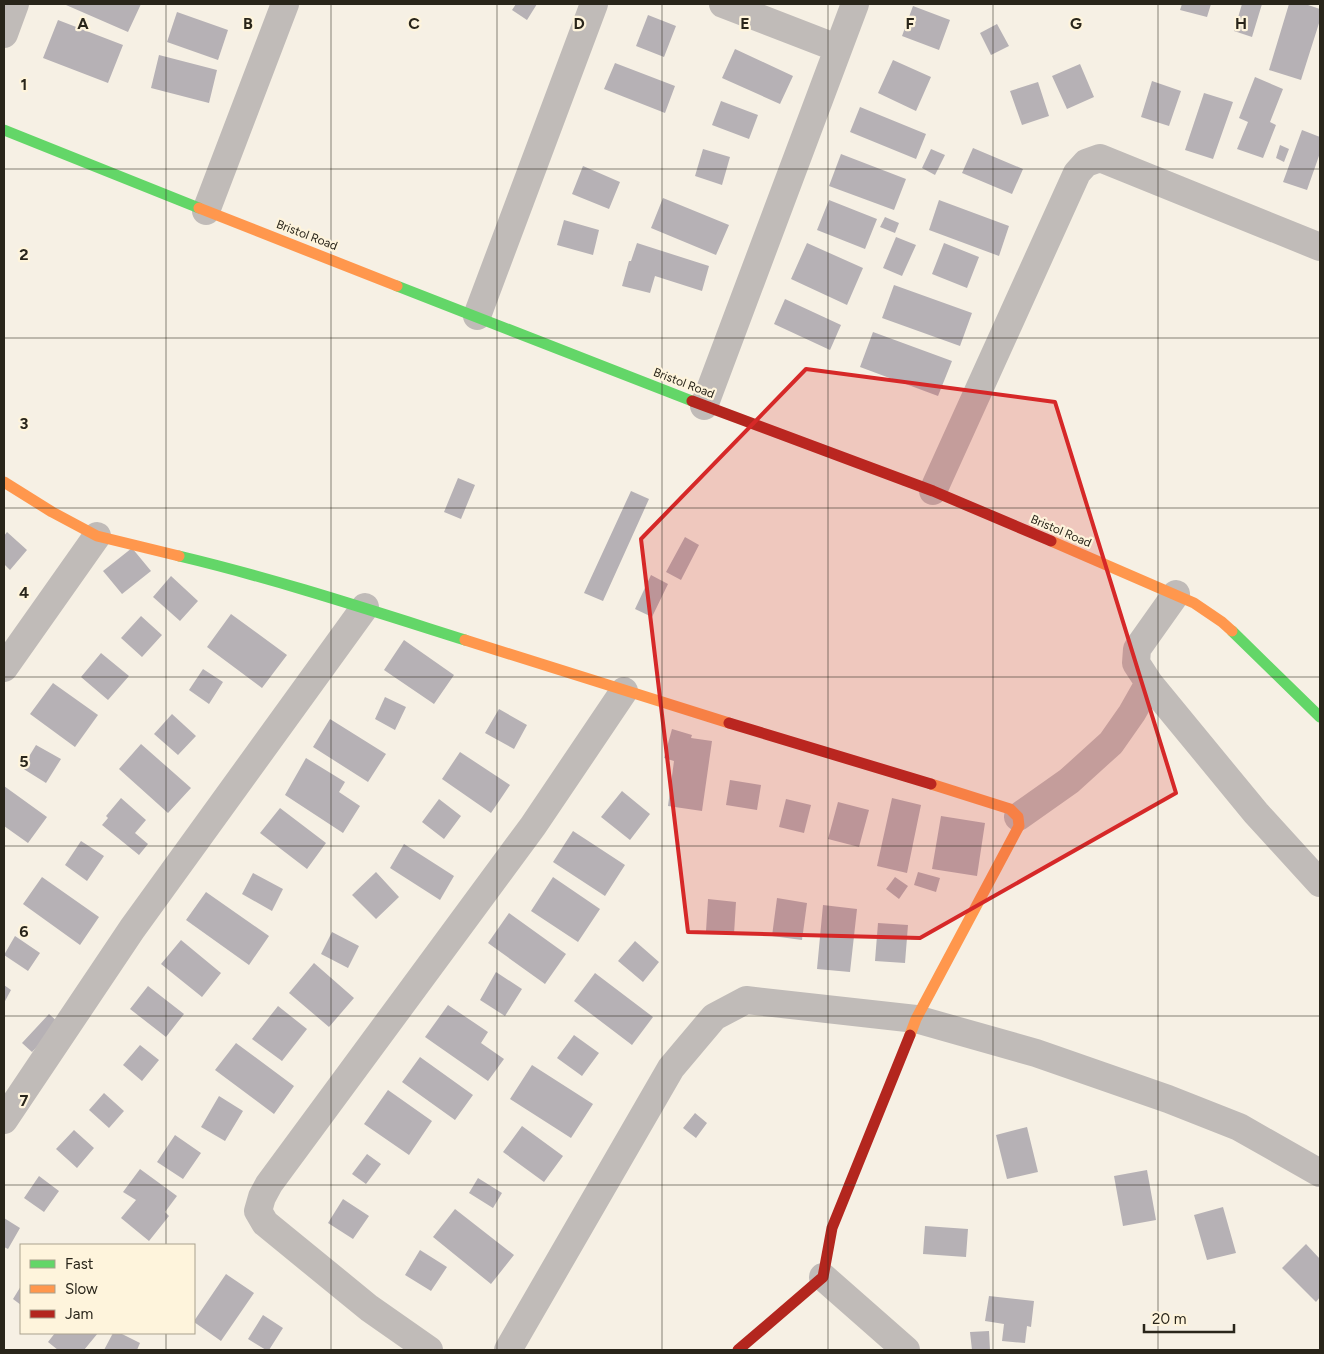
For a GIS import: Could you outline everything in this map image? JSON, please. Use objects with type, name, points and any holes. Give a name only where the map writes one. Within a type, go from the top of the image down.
[{"type":"street","points":[[4,34],[16,4]]},
{"type":"street","points":[[206,211],[285,4]]},
{"type":"street","points":[[477,316],[594,4]]},
{"type":"street","points":[[723,4],[837,48]]},
{"type":"street","points":[[704,406],[855,4]]},
{"type":"street","name":"Bristol Road","points":[[4,130],[704,406],[933,491],[1176,594],[1194,603],[1222,622],[1319,714]]},
{"type":"street","points":[[933,491],[1077,173],[1086,163],[1100,158],[1320,247]]},
{"type":"street","points":[[4,482],[52,512],[97,536],[239,570],[365,607],[624,691],[1000,805],[1010,809],[1018,817],[1019,826],[916,1019],[832,1228],[823,1277],[738,1350]]},
{"type":"street","points":[[4,668],[97,536]]},
{"type":"street","points":[[1176,594],[1137,649],[1136,663],[1149,683],[1256,813],[1320,883]]},
{"type":"street","points":[[4,1120],[132,929],[365,607]]},
{"type":"street","points":[[1018,817],[1069,781],[1111,743],[1132,713],[1149,683]]},
{"type":"street","points":[[429,1350],[369,1308],[265,1223],[258,1211],[262,1197],[269,1184],[532,826],[624,691]]},
{"type":"street","points":[[508,1350],[671,1068],[714,1017],[746,1000],[916,1019],[1036,1053],[1168,1099],[1239,1127],[1320,1173]]},
{"type":"street","points":[[823,1277],[906,1350]]},
{"type":"highlighted area","points":[[806,369],[1055,402],[1176,793],[920,938],[688,932],[641,539]]},
{"type":"building","points":[[66,4],[141,4],[128,32]]},
{"type":"building","points":[[516,4],[537,4],[527,20],[512,10]]},
{"type":"building","points":[[1182,4],[1211,4],[1207,17],[1180,10]]},
{"type":"building","points":[[1242,4],[1262,4],[1252,37],[1234,31]]},
{"type":"building","points":[[1289,4],[1305,4],[1320,9],[1320,20],[1301,80],[1269,70]]},
{"type":"building","points":[[913,6],[950,20],[939,50],[902,36]]},
{"type":"building","points":[[177,12],[228,30],[218,60],[167,42]]},
{"type":"building","points":[[648,15],[676,26],[664,57],[636,46]]},
{"type":"building","points":[[58,20],[123,45],[108,83],[43,58]]},
{"type":"building","points":[[997,24],[1009,46],[991,55],[980,33]]},
{"type":"building","points":[[735,49],[793,76],[780,104],[722,78]]},
{"type":"building","points":[[159,55],[217,70],[209,103],[151,88]]},
{"type":"building","points":[[893,60],[931,77],[916,111],[878,93]]},
{"type":"building","points":[[615,63],[675,86],[665,113],[604,89]]},
{"type":"building","points":[[1080,64],[1094,97],[1067,109],[1052,76]]},
{"type":"building","points":[[1255,77],[1283,89],[1270,122],[1276,125],[1263,158],[1237,149],[1248,122],[1239,118]]},
{"type":"building","points":[[1152,81],[1181,91],[1169,126],[1141,117]]},
{"type":"building","points":[[1038,82],[1049,116],[1022,125],[1010,91]]},
{"type":"building","points":[[1204,93],[1233,102],[1213,159],[1185,150]]},
{"type":"building","points":[[721,101],[758,115],[749,139],[712,125]]},
{"type":"building","points":[[860,107],[926,134],[916,159],[850,132]]},
{"type":"building","points":[[1302,130],[1320,137],[1320,153],[1307,190],[1283,182]]},
{"type":"building","points":[[1280,145],[1289,149],[1284,162],[1276,158]]},
{"type":"building","points":[[973,148],[1023,169],[1012,194],[962,173]]},
{"type":"building","points":[[703,149],[730,157],[722,185],[695,176]]},
{"type":"building","points":[[931,149],[945,155],[935,175],[922,168]]},
{"type":"building","points":[[841,154],[906,179],[894,210],[829,186]]},
{"type":"building","points":[[583,166],[620,182],[609,209],[572,194]]},
{"type":"building","points":[[663,198],[729,225],[716,255],[651,228]]},
{"type":"building","points":[[829,200],[877,219],[865,249],[817,230]]},
{"type":"building","points":[[939,200],[1009,226],[999,256],[929,230]]},
{"type":"building","points":[[885,217],[899,223],[895,233],[880,227]]},
{"type":"building","points":[[564,220],[599,230],[593,255],[557,245]]},
{"type":"building","points":[[896,237],[916,245],[902,276],[883,268]]},
{"type":"building","points":[[637,243],[709,266],[702,291],[655,276],[650,293],[622,286],[629,261],[631,261]]},
{"type":"building","points":[[807,243],[863,268],[847,305],[791,279]]},
{"type":"building","points":[[944,243],[979,257],[967,288],[932,274]]},
{"type":"building","points":[[894,285],[972,313],[960,346],[882,318]]},
{"type":"building","points":[[785,299],[841,325],[830,350],[774,324]]},
{"type":"building","points":[[873,332],[952,361],[938,396],[860,367]]},
{"type":"building","points":[[458,478],[475,485],[461,519],[444,512]]},
{"type":"building","points":[[631,491],[649,499],[603,601],[584,593]]},
{"type":"building","points":[[7,532],[27,550],[10,570],[4,564],[4,536]]},
{"type":"building","points":[[685,537],[699,545],[681,580],[666,572]]},
{"type":"building","points":[[132,548],[151,571],[122,594],[103,571]]},
{"type":"building","points":[[651,575],[668,584],[652,617],[635,609]]},
{"type":"building","points":[[171,576],[198,601],[180,621],[153,597]]},
{"type":"building","points":[[231,614],[287,655],[262,688],[207,647]]},
{"type":"building","points":[[141,616],[162,635],[142,657],[121,638]]},
{"type":"building","points":[[404,640],[454,675],[434,704],[384,670]]},
{"type":"building","points":[[101,653],[129,676],[108,700],[81,677]]},
{"type":"building","points":[[203,669],[223,682],[209,704],[189,690]]},
{"type":"building","points":[[53,683],[98,715],[75,747],[30,714]]},
{"type":"building","points":[[385,697],[406,707],[395,730],[375,719]]},
{"type":"building","points":[[499,709],[527,725],[514,749],[485,733]]},
{"type":"building","points":[[172,714],[196,736],[178,755],[154,734]]},
{"type":"building","points":[[330,719],[386,754],[368,782],[313,747]]},
{"type":"building","points":[[672,729],[692,735],[691,738],[712,741],[702,811],[668,806],[674,761],[664,758]]},
{"type":"building","points":[[141,744],[191,788],[168,813],[119,769]]},
{"type":"building","points":[[36,745],[61,759],[46,783],[22,768]]},
{"type":"building","points":[[460,752],[510,785],[491,813],[442,779]]},
{"type":"building","points":[[306,758],[345,782],[339,792],[360,806],[343,833],[285,795]]},
{"type":"building","points":[[730,780],[761,785],[757,810],[726,805]]},
{"type":"building","points":[[4,786],[47,817],[28,843],[4,826]]},
{"type":"building","points":[[622,791],[650,814],[630,840],[601,817]]},
{"type":"building","points":[[121,798],[146,820],[135,833],[148,844],[139,855],[102,825],[108,818],[106,816]]},
{"type":"building","points":[[892,798],[921,805],[907,873],[877,866]]},
{"type":"building","points":[[439,799],[461,816],[444,839],[422,822]]},
{"type":"building","points":[[786,799],[811,805],[804,833],[779,827]]},
{"type":"building","points":[[838,802],[869,810],[859,847],[828,839]]},
{"type":"building","points":[[280,808],[326,843],[307,869],[260,833]]},
{"type":"building","points":[[941,816],[985,823],[977,876],[932,869]]},
{"type":"building","points":[[573,831],[625,865],[605,896],[553,862]]},
{"type":"building","points":[[81,841],[104,856],[87,881],[65,865]]},
{"type":"building","points":[[404,844],[454,876],[440,900],[390,868]]},
{"type":"building","points":[[376,872],[399,897],[376,919],[352,895]]},
{"type":"building","points":[[918,872],[940,878],[936,892],[914,885]]},
{"type":"building","points":[[253,873],[283,889],[272,911],[242,894]]},
{"type":"building","points":[[42,877],[99,917],[80,945],[23,904]]},
{"type":"building","points":[[553,877],[600,909],[578,942],[531,911]]},
{"type":"building","points":[[895,877],[908,886],[899,899],[886,889]]},
{"type":"building","points":[[206,892],[269,936],[249,965],[186,920]]},
{"type":"building","points":[[777,898],[807,903],[802,940],[772,936]]},
{"type":"building","points":[[708,899],[736,902],[734,934],[706,931]]},
{"type":"building","points":[[823,905],[857,909],[850,972],[817,969]]},
{"type":"building","points":[[509,913],[566,954],[545,984],[488,943]]},
{"type":"building","points":[[878,923],[908,925],[905,963],[875,961]]},
{"type":"building","points":[[332,932],[359,946],[348,968],[321,954]]},
{"type":"building","points":[[15,936],[40,953],[28,971],[4,955]]},
{"type":"building","points":[[181,940],[221,973],[202,997],[161,964]]},
{"type":"building","points":[[635,941],[659,962],[643,982],[618,961]]},
{"type":"building","points":[[314,963],[354,998],[329,1027],[289,993]]},
{"type":"building","points":[[496,972],[522,989],[505,1016],[480,1000]]},
{"type":"building","points":[[595,973],[653,1017],[632,1045],[574,1001]]},
{"type":"building","points":[[4,985],[11,990],[4,1003]]},
{"type":"building","points":[[148,986],[184,1014],[166,1037],[130,1009]]},
{"type":"building","points":[[448,1005],[488,1032],[481,1043],[504,1059],[488,1081],[425,1037]]},
{"type":"building","points":[[278,1006],[307,1029],[282,1061],[252,1039]]},
{"type":"building","points":[[49,1014],[59,1023],[32,1052],[22,1043]]},
{"type":"building","points":[[574,1035],[599,1053],[582,1076],[557,1058]]},
{"type":"building","points":[[236,1043],[294,1086],[274,1114],[215,1070]]},
{"type":"building","points":[[140,1045],[159,1060],[142,1081],[123,1065]]},
{"type":"building","points":[[420,1057],[473,1095],[455,1120],[402,1082]]},
{"type":"building","points":[[532,1065],[593,1104],[571,1138],[510,1099]]},
{"type":"building","points":[[388,1090],[432,1121],[409,1155],[364,1124]]},
{"type":"building","points":[[104,1093],[124,1111],[109,1128],[89,1110]]},
{"type":"building","points":[[219,1096],[243,1111],[225,1141],[201,1127]]},
{"type":"building","points":[[695,1113],[707,1123],[696,1138],[683,1128]]},
{"type":"building","points":[[522,1126],[563,1156],[544,1182],[503,1152]]},
{"type":"building","points":[[1027,1127],[1038,1172],[1007,1179],[996,1135]]},
{"type":"building","points":[[74,1130],[94,1148],[77,1168],[56,1149]]},
{"type":"building","points":[[175,1135],[201,1153],[183,1179],[157,1162]]},
{"type":"building","points":[[367,1154],[381,1164],[366,1184],[352,1174]]},
{"type":"building","points":[[140,1169],[177,1196],[165,1212],[169,1216],[149,1241],[121,1218],[136,1200],[123,1192]]},
{"type":"building","points":[[1147,1170],[1156,1220],[1123,1226],[1114,1176]]},
{"type":"building","points":[[39,1176],[59,1191],[44,1212],[24,1198]]},
{"type":"building","points":[[478,1178],[502,1193],[493,1208],[469,1193]]},
{"type":"building","points":[[343,1199],[369,1216],[353,1239],[328,1223]]},
{"type":"building","points":[[1223,1207],[1236,1253],[1207,1260],[1194,1215]]},
{"type":"building","points":[[455,1209],[514,1255],[491,1284],[433,1237]]},
{"type":"building","points":[[4,1218],[20,1228],[8,1249],[4,1247]]},
{"type":"building","points":[[925,1226],[968,1229],[966,1257],[923,1254]]},
{"type":"building","points":[[1306,1244],[1320,1259],[1320,1297],[1316,1302],[1282,1268]]},
{"type":"building","points":[[420,1250],[447,1267],[431,1291],[405,1275]]},
{"type":"building","points":[[226,1274],[254,1293],[221,1341],[195,1323],[195,1320]]},
{"type":"building","points":[[20,1288],[20,1304],[13,1299]]},
{"type":"building","points":[[989,1296],[1034,1301],[1031,1327],[1027,1326],[1025,1343],[1002,1341],[1004,1324],[985,1321]]},
{"type":"building","points":[[263,1315],[283,1328],[269,1350],[248,1339]]},
{"type":"building","points":[[989,1331],[990,1350],[972,1350],[970,1332]]},
{"type":"building","points":[[54,1334],[97,1334],[84,1350],[58,1350],[48,1342]]},
{"type":"building","points":[[112,1334],[122,1334],[140,1343],[137,1350],[104,1350]]},
{"type":"traffic: fast","points":[[4,130],[199,208]]},
{"type":"traffic: fast","points":[[397,286],[692,401]]},
{"type":"traffic: fast","points":[[179,556],[287,585],[465,640]]},
{"type":"traffic: fast","points":[[1232,631],[1320,717]]},
{"type":"traffic: slow","points":[[199,208],[397,286]]},
{"type":"traffic: slow","points":[[4,482],[52,512],[97,536],[179,556]]},
{"type":"traffic: slow","points":[[1051,541],[1194,603],[1232,631]]},
{"type":"traffic: slow","points":[[465,640],[729,723]]},
{"type":"traffic: slow","points":[[910,1035],[916,1019],[1019,826],[1018,817],[1010,809],[931,784]]},
{"type":"traffic: jam","points":[[692,401],[933,491],[1051,541]]},
{"type":"traffic: jam","points":[[729,723],[931,784]]},
{"type":"traffic: jam","points":[[738,1350],[823,1277],[832,1228],[910,1035]]}]
